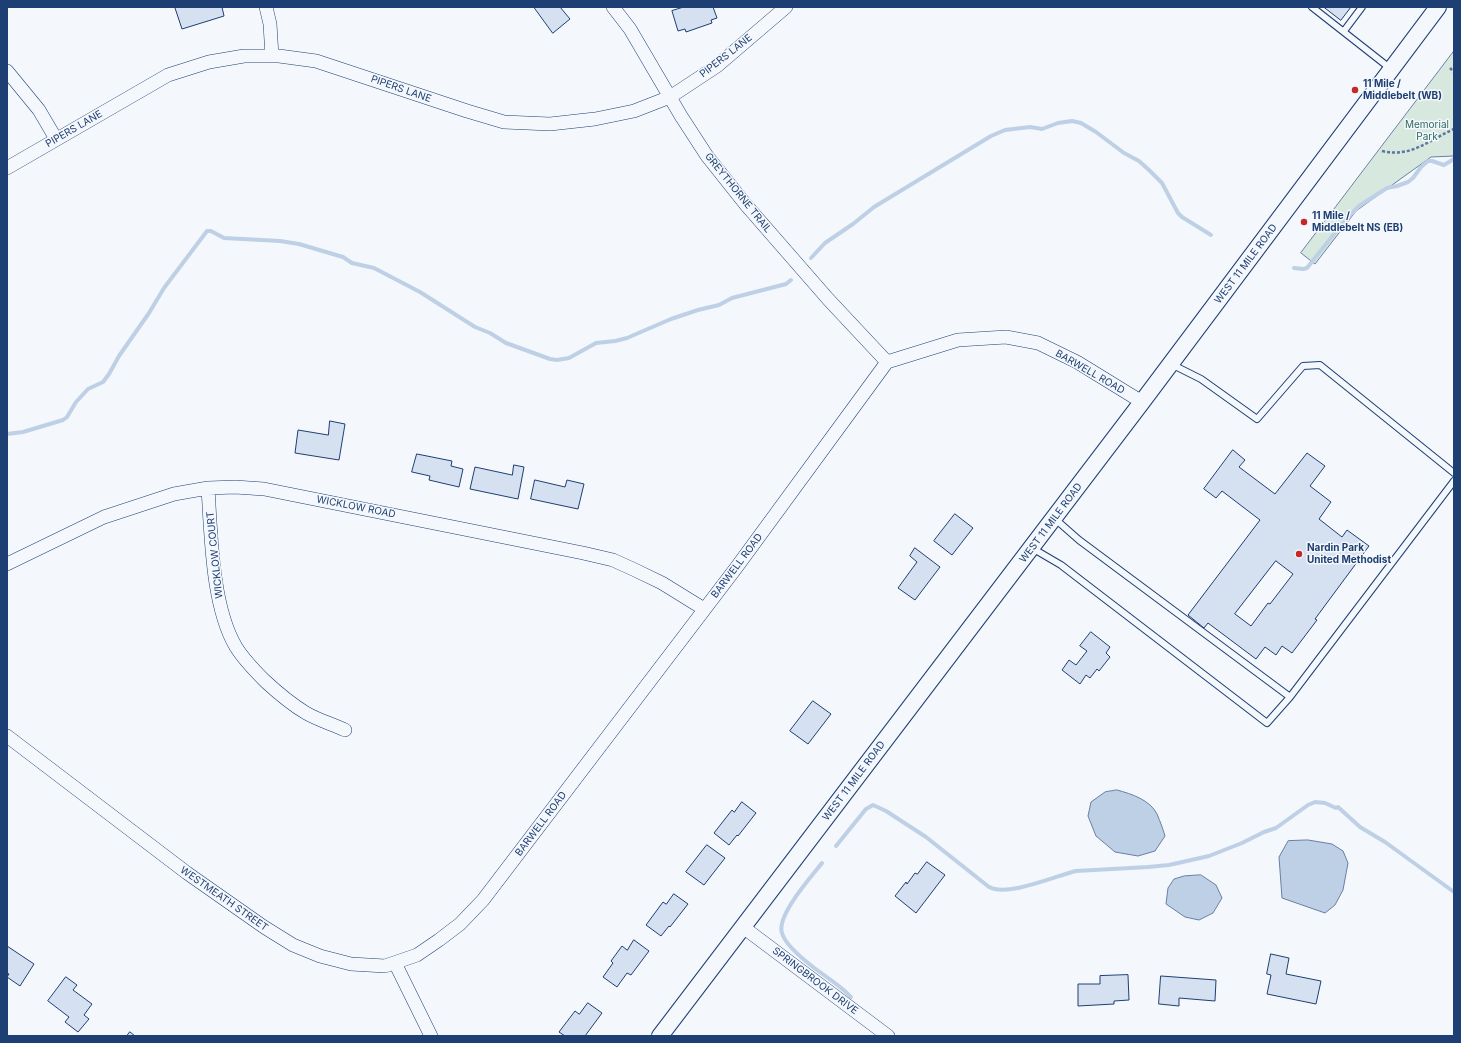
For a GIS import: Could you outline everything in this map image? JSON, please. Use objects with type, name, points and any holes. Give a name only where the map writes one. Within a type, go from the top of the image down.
[{"type":"street","points":[[266,7],[270,24],[272,56]]},
{"type":"street","name":"GREYTHORNE TRAIL","points":[[612,7],[630,29],[707,156],[746,205],[828,299],[887,362]]},
{"type":"street","name":"PIPERS LANE","points":[[7,168],[168,76],[209,62],[244,56],[272,56],[316,62],[504,122],[550,124],[595,120],[634,111],[670,97],[717,66],[786,7]]},
{"type":"street","name":"WEST 11 MILE ROAD","points":[[660,1036],[1171,364],[1391,70],[1435,8]]},
{"type":"street","points":[[7,71],[39,110],[56,139]]},
{"type":"street","name":"BARWELL ROAD","points":[[395,962],[417,955],[439,940],[460,924],[483,900],[704,609],[887,362],[958,340],[1006,337],[1038,343],[1077,362],[1142,402]]},
{"type":"street","name":"WICKLOW ROAD","points":[[7,564],[104,517],[174,494],[208,488],[235,487],[264,489],[583,552],[613,560],[635,570],[662,583],[704,609]]},
{"type":"street","name":"WICKLOW COURT","points":[[208,488],[212,546],[219,600],[226,624],[235,645],[247,664],[282,697],[306,713],[345,730]]},
{"type":"street","name":"WESTMEATH STREET","points":[[7,736],[187,874],[293,945],[320,956],[351,964],[385,966],[395,962]]},
{"type":"street","name":"SPRINGBROOK DRIVE","points":[[743,927],[888,1036]]},
{"type":"street","points":[[395,962],[431,1036]]},
{"type":"lane","points":[[1312,7],[1391,70]]},
{"type":"lane","points":[[1344,31],[1362,7]]},
{"type":"lane","points":[[1171,364],[1201,379],[1257,419],[1303,366],[1320,365],[1454,473]]},
{"type":"lane","points":[[1032,548],[1061,565],[1267,723],[1290,697],[1454,482]]},
{"type":"lane","points":[[1054,518],[1079,540],[1290,697]]},
{"type":"path","points":[[1450,68],[1454,72]]},
{"type":"path","points":[[1382,150],[1390,153],[1414,150],[1454,129]]},
{"type":"green space","name":"Memorial Park","points":[[1454,51],[1454,156],[1431,157],[1356,211],[1315,264],[1301,253]]},
{"type":"water","points":[[1117,790],[1145,801],[1154,809],[1165,836],[1155,851],[1138,856],[1115,852],[1096,836],[1088,816],[1091,802],[1105,792]]},
{"type":"water","points":[[1308,840],[1332,844],[1343,851],[1348,863],[1343,890],[1335,905],[1325,913],[1282,898],[1279,857],[1288,841]]},
{"type":"water","points":[[1201,875],[1216,885],[1222,898],[1213,913],[1199,920],[1185,917],[1166,904],[1168,888],[1174,879],[1184,876]]},
{"type":"building","points":[[222,7],[224,16],[182,29],[175,8]]},
{"type":"building","points":[[534,7],[560,7],[570,19],[553,33]]},
{"type":"building","points":[[684,7],[713,7],[717,18],[711,20],[712,23],[686,32],[685,29],[678,31],[672,11]]},
{"type":"building","points":[[1324,7],[1351,7],[1341,20]]},
{"type":"building","points":[[330,421],[345,424],[339,460],[295,453],[298,430],[328,435]]},
{"type":"building","name":"Nardin Park United Methodist","points":[[1233,450],[1245,460],[1239,467],[1275,494],[1307,453],[1325,466],[1310,486],[1331,502],[1319,519],[1342,537],[1347,530],[1369,546],[1292,653],[1282,646],[1276,655],[1265,647],[1256,659],[1208,623],[1204,628],[1188,615],[1260,520],[1222,491],[1216,498],[1204,489]],"holes":[[[1276,561],[1293,574],[1270,604],[1268,603],[1251,626],[1235,614]]]},
{"type":"building","points":[[417,454],[452,461],[451,466],[463,469],[459,487],[429,480],[430,476],[412,472]]},
{"type":"building","points":[[514,465],[524,467],[518,499],[470,489],[475,467],[512,475]]},
{"type":"building","points":[[535,480],[565,487],[567,480],[584,484],[578,509],[531,499]]},
{"type":"building","points":[[955,514],[973,528],[952,555],[934,541]]},
{"type":"building","points":[[915,548],[940,567],[915,600],[898,588],[917,562],[910,556]]},
{"type":"building","points":[[1091,632],[1110,647],[1106,653],[1110,657],[1099,671],[1097,669],[1090,678],[1086,675],[1080,684],[1062,670],[1069,660],[1076,665],[1087,651],[1080,646]]},
{"type":"building","points":[[813,701],[831,714],[808,744],[790,731]]},
{"type":"building","points":[[742,802],[756,813],[729,845],[714,833],[732,810],[734,812]]},
{"type":"building","points":[[707,845],[725,858],[704,885],[686,872]]},
{"type":"building","points":[[927,862],[945,875],[916,913],[895,896],[906,882],[907,884],[915,873],[917,874]]},
{"type":"building","points":[[674,894],[688,904],[661,936],[646,925],[663,902],[666,904]]},
{"type":"building","points":[[634,940],[649,951],[631,975],[627,973],[617,987],[603,977],[613,963],[611,961],[622,946],[627,950]]},
{"type":"building","points":[[7,946],[34,964],[20,986],[7,977],[9,974],[7,973]]},
{"type":"building","points":[[1271,954],[1289,958],[1286,974],[1321,981],[1316,1004],[1267,994],[1271,975],[1267,974]]},
{"type":"building","points":[[1128,975],[1129,1000],[1114,1001],[1114,1004],[1078,1006],[1078,984],[1100,984],[1100,976]]},
{"type":"building","points":[[1161,976],[1216,980],[1215,1001],[1179,998],[1179,1006],[1159,1004]]},
{"type":"building","points":[[66,977],[77,985],[73,990],[92,1004],[84,1015],[89,1019],[78,1032],[65,1022],[69,1017],[48,1001]]},
{"type":"building","points":[[588,1003],[602,1013],[585,1036],[565,1036],[559,1032],[575,1011],[579,1014]]},
{"type":"building","points":[[130,1032],[135,1036],[127,1036]]},
{"type":"waterway","points":[[811,258],[825,243],[853,224],[874,207],[991,136],[1005,130],[1030,127],[1042,129],[1058,123],[1072,121],[1081,123],[1096,132],[1124,153],[1139,161],[1162,183],[1178,213],[1211,235]]},
{"type":"waterway","points":[[1294,268],[1307,268],[1346,219],[1359,206],[1387,188],[1408,182],[1428,161],[1444,165],[1454,159]]},
{"type":"waterway","points":[[7,434],[23,432],[63,420],[67,417],[76,402],[88,389],[103,382],[164,288],[207,231],[211,231],[224,238],[280,241],[299,244],[343,257],[352,263],[374,268],[420,292],[475,327],[490,333],[506,343],[550,359],[557,360],[569,358],[596,343],[627,338],[671,319],[719,305],[732,298],[786,284],[791,280]]},
{"type":"waterway","points":[[836,846],[866,809],[873,805],[886,811],[926,837],[989,887],[997,889],[1019,888],[1076,871],[1169,865],[1209,856],[1276,828],[1308,805],[1315,802],[1325,803],[1336,808],[1338,807],[1360,827],[1385,842],[1454,892]]},
{"type":"waterway","points":[[822,863],[789,907],[784,917],[782,933],[787,942],[800,956],[838,985],[851,997]]},
{"type":"place","name":"11 Mile / Middlebelt (WB)","points":[[1355,90]]},
{"type":"place","name":"11 Mile / Middlebelt NS (EB)","points":[[1304,222]]},
{"type":"place","name":"Nardin Park United Methodist","points":[[1299,554]]}]
